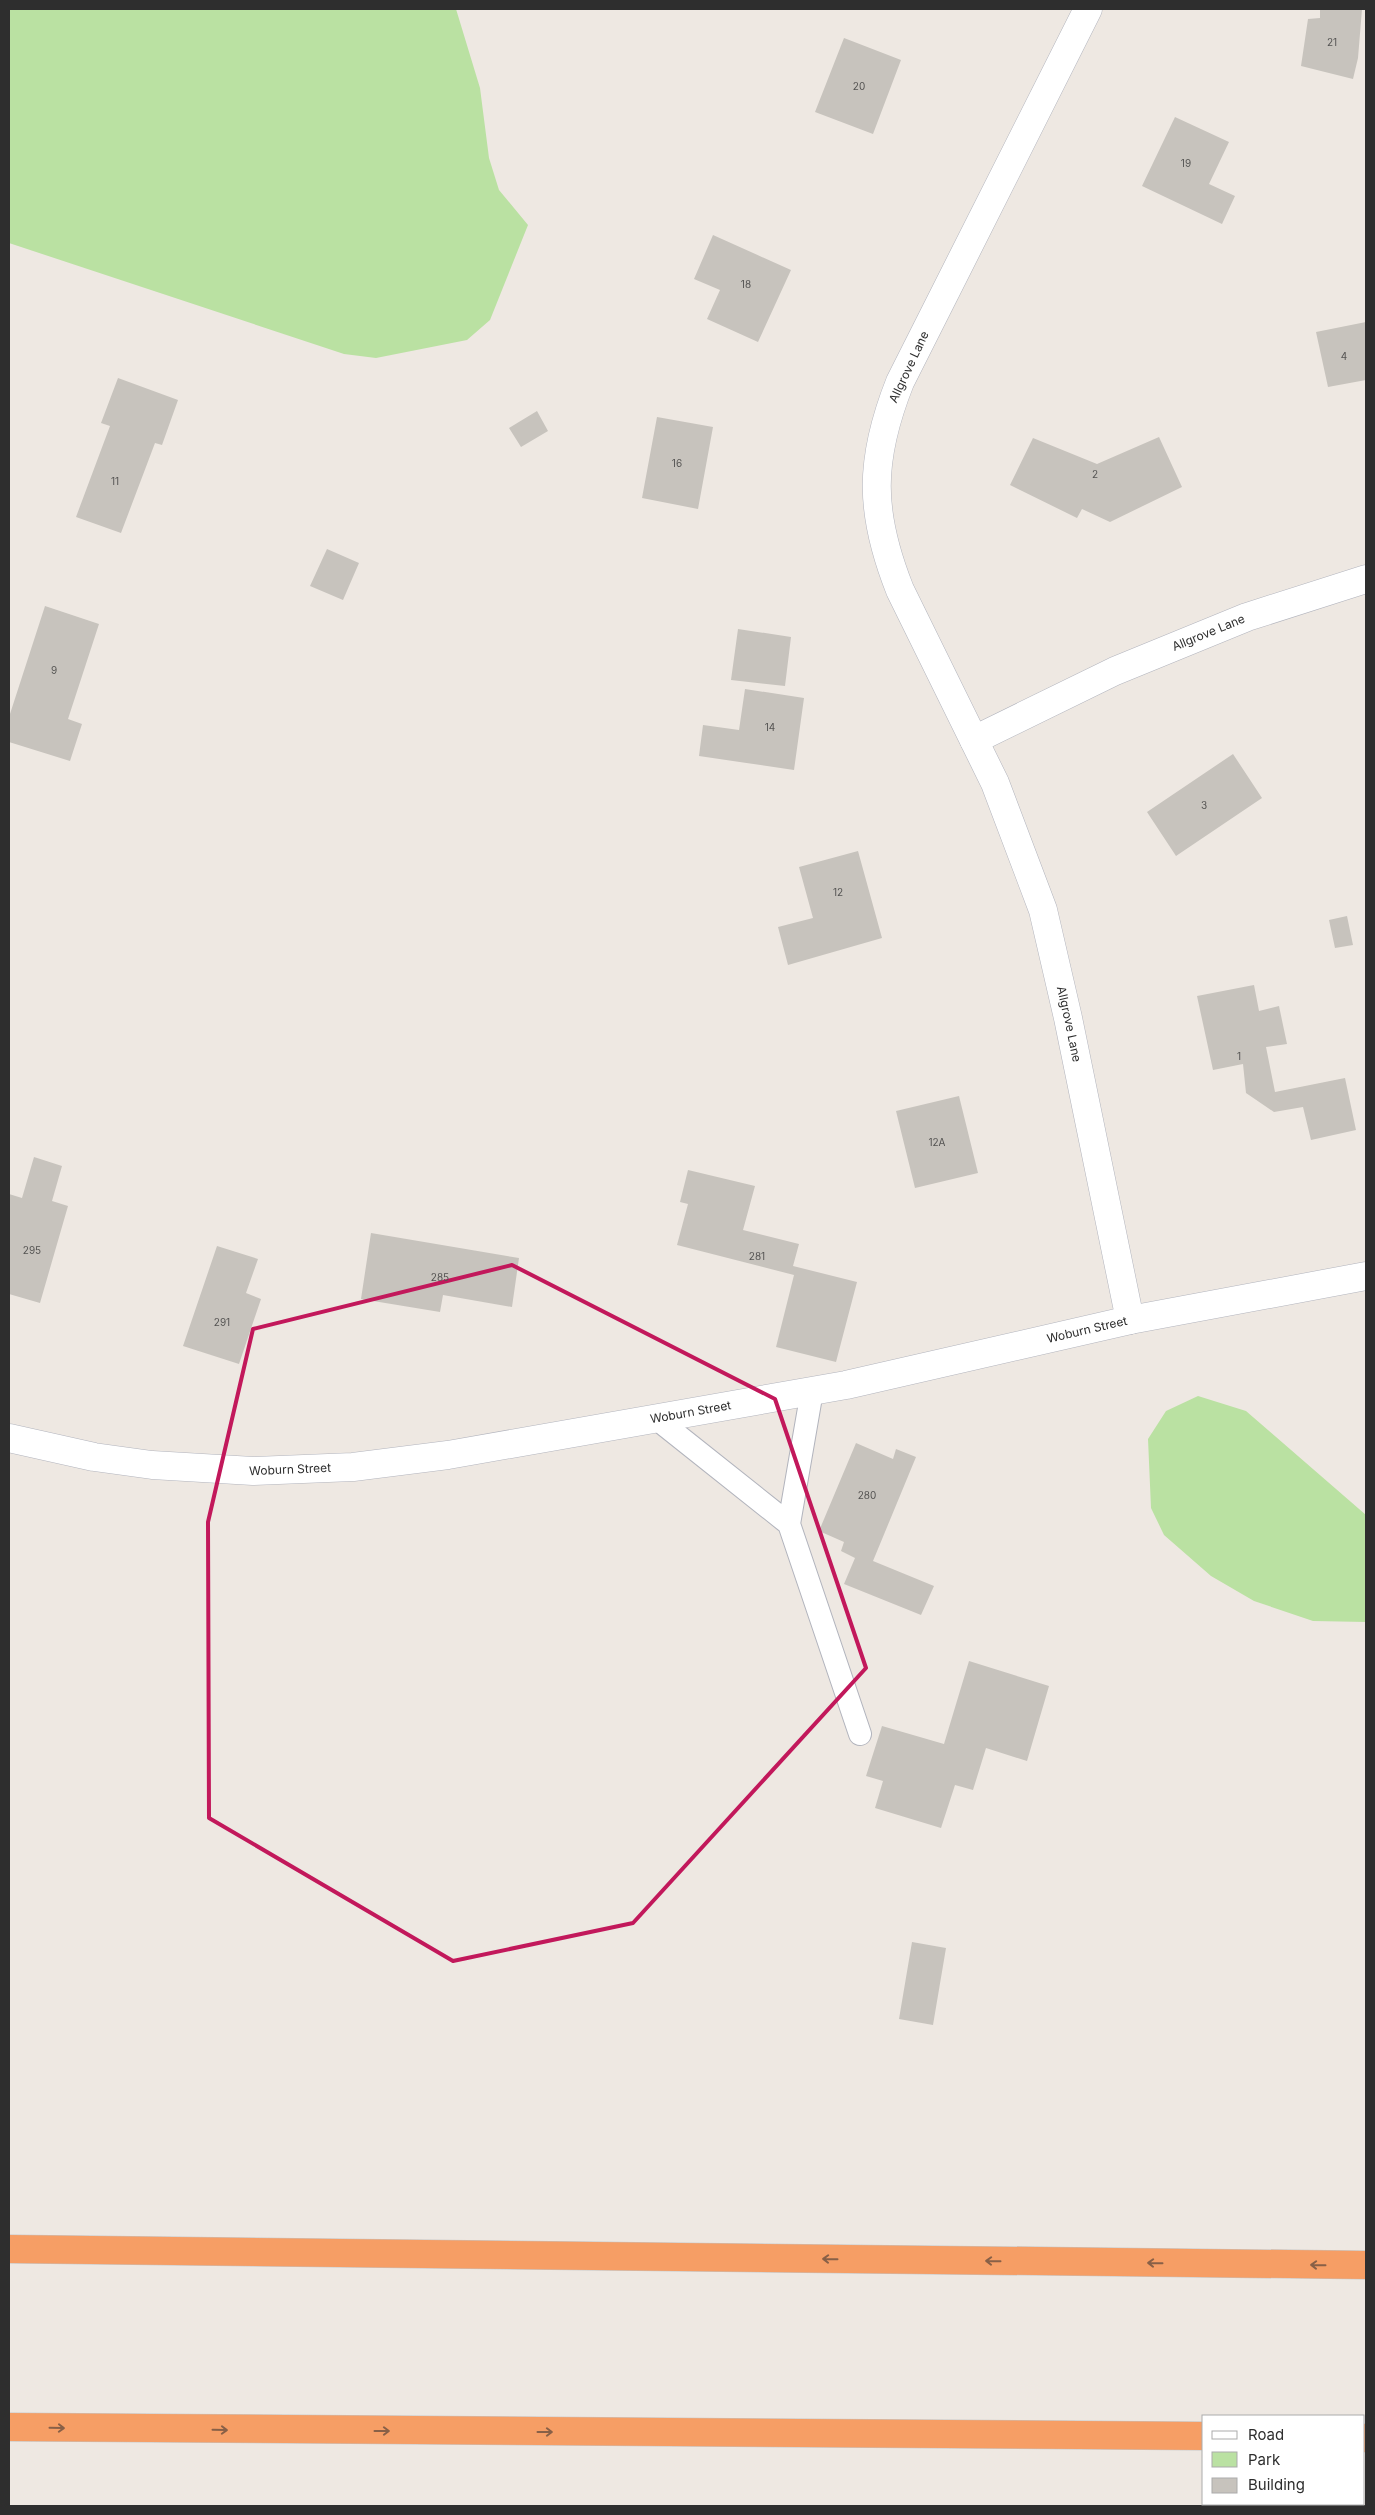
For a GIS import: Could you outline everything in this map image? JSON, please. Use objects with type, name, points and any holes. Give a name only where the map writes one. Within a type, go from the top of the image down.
[{"type":"highway","points":[[9,2249],[1366,2265]]},
{"type":"highway","points":[[9,2427],[1202,2436]]},
{"type":"street","name":"Allgrove Lane","points":[[1088,9],[900,382],[886,416],[879,451],[875,487],[878,522],[887,558],[900,590],[995,783],[1043,910],[1068,1018],[1130,1320]]},
{"type":"street","name":"Allgrove Lane","points":[[974,740],[1115,671],[1248,617],[1366,579]]},
{"type":"street","name":"Woburn Street","points":[[9,1438],[94,1457],[152,1464],[252,1471],[353,1467],[448,1456],[812,1391],[1130,1320],[1366,1276]]},
{"type":"lane","points":[[812,1391],[789,1524],[860,1734]]},
{"type":"lane","points":[[657,1420],[789,1524]]},
{"type":"highlighted area","points":[[512,1265],[775,1399],[866,1668],[633,1923],[453,1961],[209,1818],[208,1522],[253,1329]]},
{"type":"green space","points":[[9,9],[456,9],[480,88],[489,158],[499,190],[528,225],[490,320],[467,340],[376,358],[344,354],[9,243]]},
{"type":"green space","points":[[1198,1396],[1246,1411],[1366,1515],[1366,1622],[1313,1621],[1254,1601],[1211,1576],[1164,1535],[1151,1508],[1148,1439],[1166,1411]]},
{"type":"building","points":[[1320,9],[1362,9],[1358,58],[1353,79],[1301,66],[1308,19],[1320,18]]},
{"type":"building","points":[[844,38],[901,60],[873,134],[815,112]]},
{"type":"building","points":[[1175,117],[1229,142],[1209,184],[1235,196],[1222,224],[1142,186]]},
{"type":"building","points":[[713,235],[791,270],[758,342],[707,319],[720,290],[694,279]]},
{"type":"building","points":[[1366,322],[1366,380],[1328,387],[1316,332]]},
{"type":"building","points":[[118,378],[178,400],[162,445],[155,443],[121,533],[76,517],[110,426],[101,423]]},
{"type":"building","points":[[537,411],[548,431],[521,447],[509,428]]},
{"type":"building","points":[[657,417],[713,427],[698,509],[642,498]]},
{"type":"building","points":[[1159,437],[1182,487],[1110,522],[1082,509],[1077,518],[1010,485],[1033,438],[1097,464]]},
{"type":"building","points":[[327,549],[359,563],[343,600],[310,586]]},
{"type":"building","points":[[45,606],[99,624],[68,719],[82,724],[70,761],[9,742],[9,717]]},
{"type":"building","points":[[738,629],[791,637],[785,686],[731,680]]},
{"type":"building","points":[[745,689],[804,698],[794,770],[699,756],[703,725],[739,730]]},
{"type":"building","points":[[1233,754],[1262,798],[1176,856],[1147,812]]},
{"type":"building","points":[[858,851],[882,938],[788,965],[778,927],[813,918],[799,867]]},
{"type":"building","points":[[1347,916],[1353,945],[1335,948],[1329,920]]},
{"type":"building","points":[[1254,985],[1259,1011],[1279,1006],[1287,1044],[1266,1047],[1275,1092],[1345,1078],[1356,1130],[1311,1140],[1303,1107],[1274,1112],[1246,1093],[1243,1064],[1213,1070],[1197,996]]},
{"type":"building","points":[[959,1096],[978,1173],[915,1188],[896,1111]]},
{"type":"building","points":[[34,1157],[62,1166],[52,1201],[68,1206],[40,1303],[9,1294],[9,1194],[22,1198]]},
{"type":"building","points":[[688,1170],[755,1186],[743,1230],[799,1244],[793,1266],[857,1282],[836,1362],[776,1347],[794,1275],[677,1245],[688,1204],[680,1202]]},
{"type":"building","points":[[371,1233],[519,1258],[512,1307],[443,1295],[440,1312],[361,1299]]},
{"type":"building","points":[[217,1246],[258,1259],[246,1293],[261,1299],[239,1364],[183,1346]]},
{"type":"building","points":[[856,1443],[893,1459],[896,1449],[916,1457],[873,1561],[934,1586],[921,1615],[844,1584],[855,1558],[841,1551],[844,1542],[819,1531]]},
{"type":"building","points":[[969,1661],[1049,1686],[1027,1761],[986,1748],[973,1790],[955,1785],[941,1828],[875,1808],[883,1781],[866,1776],[882,1726],[944,1744]]},
{"type":"building","points":[[912,1942],[946,1948],[933,2025],[899,2019]]}]
